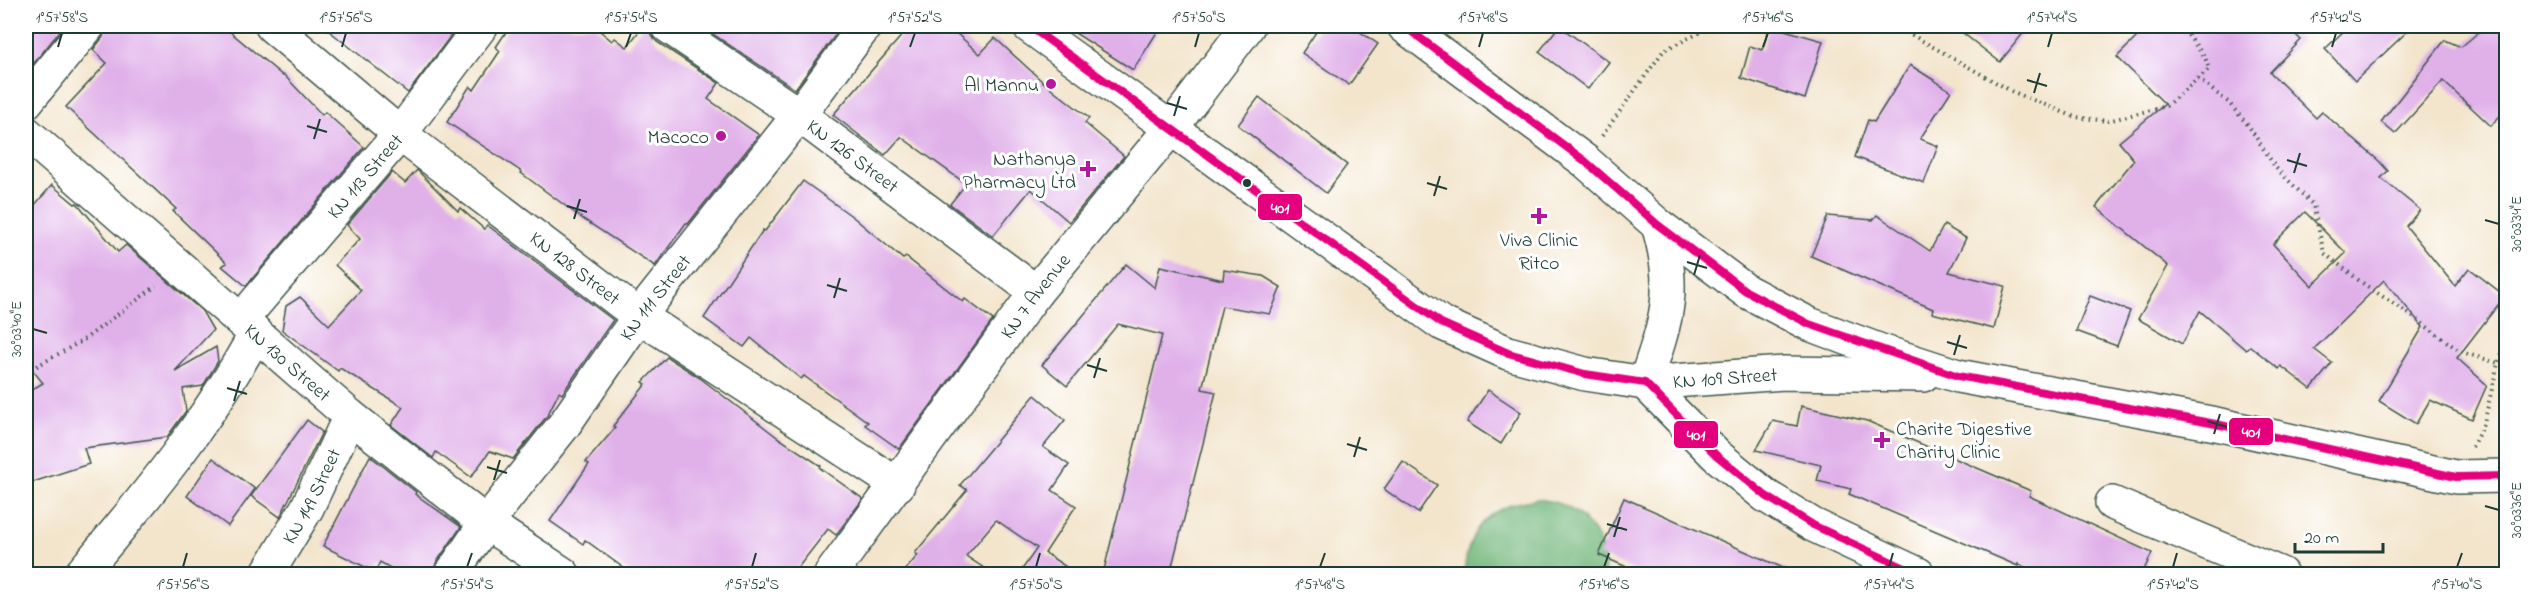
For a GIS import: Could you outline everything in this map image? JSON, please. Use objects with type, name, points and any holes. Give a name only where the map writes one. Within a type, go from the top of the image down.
[{"type":"street","points":[[26,102],[88,26]]},
{"type":"street","name":"KN 128 Street","points":[[272,26],[400,134],[639,316],[898,485]]},
{"type":"street","name":"KN 113 Street","points":[[81,574],[189,440],[240,363],[248,327],[400,134],[481,26]]},
{"type":"street","name":"KN 126 Street","points":[[668,26],[798,115],[1036,292]]},
{"type":"street","name":"KN 111 Street","points":[[452,574],[486,523],[564,425],[639,316],[798,115],[865,26]]},
{"type":"street","name":"KN 109 Street","points":[[1029,26],[1441,323],[1508,352],[1585,374],[1645,383],[1784,373],[1958,376]]},
{"type":"street","name":"KN 7 Avenue","points":[[831,574],[898,485],[1036,292],[1172,127],[1248,26]]},
{"type":"street","points":[[1404,26],[1584,161],[1658,225],[1746,291],[1809,324],[1958,376],[2216,424],[2456,477],[2506,476]]},
{"type":"street","name":"KN 130 Street","points":[[26,133],[350,416],[486,523],[563,574]]},
{"type":"street","points":[[1658,225],[1666,251],[1670,288],[1664,328],[1645,383],[1716,455],[1766,496],[1813,525],[1918,574]]},
{"type":"street","name":"KN 149 Street","points":[[267,574],[307,508],[350,416]]},
{"type":"street","points":[[2112,503],[2281,574]]},
{"type":"path","points":[[1584,161],[1664,50],[1714,26]]},
{"type":"path","points":[[1896,26],[2011,91],[2075,117],[2108,121],[2166,106],[2209,69],[2205,57],[2181,26]]},
{"type":"path","points":[[2198,79],[2228,102],[2248,125],[2276,168],[2313,205],[2325,253],[2361,282],[2420,321],[2461,352],[2498,363]]},
{"type":"path","points":[[26,372],[82,341],[182,268]]},
{"type":"path","points":[[2484,423],[2498,363],[2506,346]]},
{"type":"green space","points":[[1537,499],[1555,502],[1570,509],[1587,523],[1603,552],[1604,574],[1464,574],[1470,543],[1484,521],[1506,507]]},
{"type":"building","points":[[26,26],[64,26],[26,73]]},
{"type":"building","points":[[106,26],[223,26],[284,75],[322,115],[325,112],[364,147],[246,286],[222,266],[227,263],[173,211],[176,209],[66,107],[107,63],[93,50],[103,37]]},
{"type":"building","points":[[323,26],[458,26],[408,93]]},
{"type":"building","points":[[510,26],[594,26],[612,41],[615,38],[627,47],[643,26],[649,26],[651,35],[657,42],[719,83],[708,99],[759,135],[688,224],[686,223],[655,266],[583,219],[522,172],[447,122],[470,86],[474,90],[500,51],[496,47]]},
{"type":"building","points":[[701,26],[842,26],[795,89]]},
{"type":"building","points":[[910,26],[948,26],[980,54],[995,38],[1042,81],[1089,118],[1085,123],[1124,156],[1069,222],[1031,189],[993,236],[950,204],[966,184],[901,137],[885,155],[833,115]]},
{"type":"building","points":[[1064,26],[1161,26],[1133,70]]},
{"type":"building","points":[[1320,26],[1351,26],[1378,44],[1349,85],[1302,53]]},
{"type":"building","points":[[1559,26],[1609,62],[1588,89],[1539,52]]},
{"type":"building","points":[[1770,26],[1823,41],[1805,99],[1741,78],[1750,46],[1762,50]]},
{"type":"building","points":[[1954,26],[2029,26],[2000,62]]},
{"type":"building","points":[[2148,26],[2287,26],[2301,40],[2270,72],[2316,118],[2322,112],[2388,171],[2381,178],[2420,210],[2406,226],[2455,286],[2469,268],[2505,296],[2457,358],[2487,385],[2472,419],[2430,400],[2416,424],[2379,401],[2423,327],[2384,280],[2314,349],[2332,363],[2311,389],[2281,366],[2279,369],[2250,346],[2246,350],[2200,311],[2182,344],[2138,319],[2168,266],[2096,207],[2134,160],[2119,142],[2165,104],[2117,57]],"holes":[[[2305,212],[2346,253],[2312,286],[2273,244]]]},
{"type":"building","points":[[2349,26],[2413,26],[2355,81],[2325,49]]},
{"type":"building","points":[[2486,26],[2506,26],[2506,109],[2491,126],[2443,81],[2395,134],[2381,122],[2445,40],[2461,47]]},
{"type":"building","points":[[1910,65],[1951,91],[1920,139],[1938,146],[1924,183],[1855,157],[1868,120],[1874,122]]},
{"type":"building","points":[[1259,97],[1347,165],[1326,193],[1238,125]]},
{"type":"building","points":[[417,170],[458,211],[460,208],[484,229],[487,225],[613,320],[562,394],[559,392],[547,416],[513,459],[490,451],[471,477],[436,452],[433,458],[391,425],[403,407],[340,368],[338,371],[282,330],[286,306],[300,297],[329,325],[361,290],[335,265],[360,239],[347,225],[392,172],[405,183]]},
{"type":"building","points":[[803,181],[853,217],[903,259],[906,257],[963,302],[965,299],[993,320],[899,449],[865,425],[868,422],[804,376],[801,379],[751,338],[744,347],[704,318],[763,230],[765,231]]},
{"type":"building","points":[[52,185],[75,204],[77,203],[118,252],[126,245],[202,311],[213,330],[175,371],[216,347],[218,361],[203,386],[183,389],[186,411],[167,437],[84,448],[89,464],[33,482],[26,459],[26,393],[43,383],[26,362],[26,215]]},
{"type":"building","points":[[1877,215],[1930,251],[1944,225],[1966,238],[1949,272],[2005,286],[1994,329],[1932,313],[1933,309],[1811,256],[1828,216],[1873,220]]},
{"type":"building","points":[[1126,264],[1155,288],[1160,266],[1223,280],[1224,270],[1263,276],[1281,287],[1270,314],[1222,306],[1202,389],[1216,392],[1170,574],[1103,574],[1162,335],[1118,324],[1067,386],[1042,365]]},
{"type":"building","points":[[2090,296],[2130,311],[2117,346],[2076,331]]},
{"type":"building","points":[[667,357],[700,378],[863,499],[836,535],[828,529],[793,574],[632,574],[585,540],[583,544],[550,521],[589,464],[586,462],[615,428],[613,426],[646,384],[643,382]]},
{"type":"building","points":[[1488,390],[1521,412],[1501,444],[1467,422]]},
{"type":"building","points":[[1035,395],[1065,420],[1043,447],[1069,465],[1052,490],[1076,506],[1045,553],[1077,574],[1019,574],[1037,548],[996,520],[966,556],[993,574],[902,574],[918,555],[915,553],[967,490],[960,485]]},
{"type":"building","points":[[1801,406],[1867,421],[2031,491],[2029,496],[2152,553],[2142,574],[2040,574],[2018,564],[2018,566],[1849,494],[1851,489],[1817,481],[1821,465],[1756,450],[1773,421],[1797,426]]},
{"type":"building","points":[[307,420],[322,432],[280,517],[251,496]]},
{"type":"building","points":[[370,456],[416,492],[415,494],[461,527],[436,563],[433,574],[401,574],[380,562],[375,572],[323,546]]},
{"type":"building","points":[[213,458],[255,489],[228,526],[187,496]]},
{"type":"building","points":[[1403,462],[1437,485],[1418,513],[1384,489]]},
{"type":"building","points":[[1624,498],[1797,574],[1643,574],[1599,555]]},
{"type":"transit line","name":"401","points":[[1029,26],[1441,323],[1508,353],[1585,374],[1645,383],[1716,455],[1766,496],[1813,525],[1918,574]]},
{"type":"transit line","name":"401","points":[[1404,26],[1585,161],[1658,225],[1746,291],[1809,324],[1958,376],[2216,424],[2456,477],[2506,476]]},
{"type":"place","name":"Al Mannu","points":[[1051,84]]},
{"type":"place","name":"Macoco","points":[[721,136]]},
{"type":"place","name":"Nathanya Pharmacy Ltd","points":[[1088,169]]},
{"type":"place","name":"Viva Clinic Ritco","points":[[1539,216]]},
{"type":"place","name":"Charite Digestive Charity Clinic","points":[[1882,440]]}]
